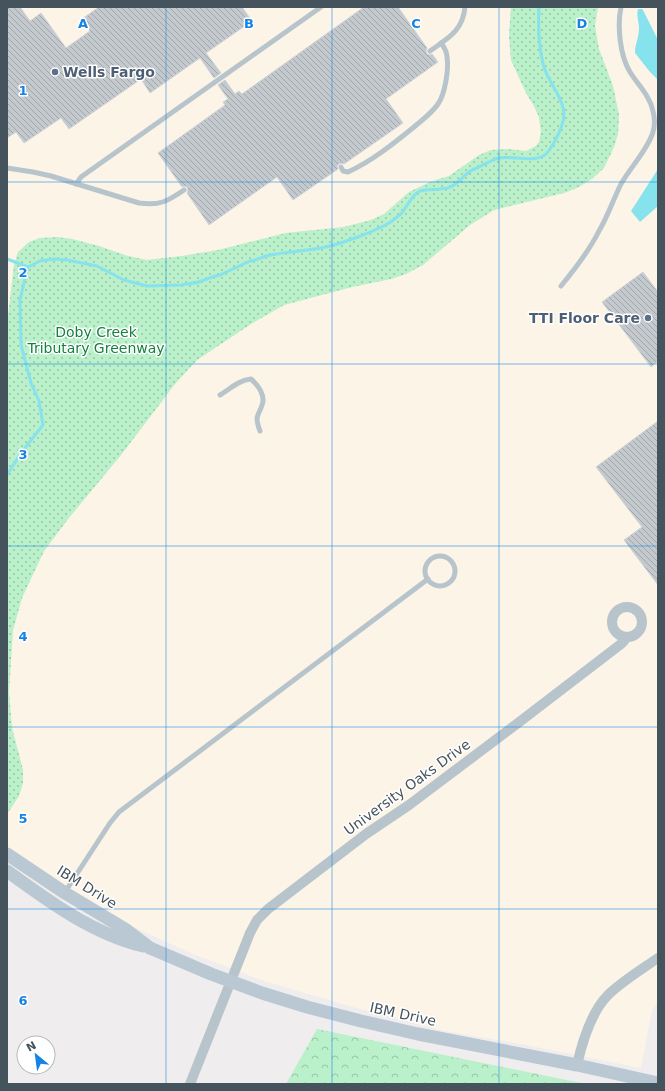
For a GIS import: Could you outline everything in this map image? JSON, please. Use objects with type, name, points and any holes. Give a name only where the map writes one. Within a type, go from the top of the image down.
[{"type":"street","name":"University Oaks Drive","points":[[190,1084],[253,926],[268,909],[366,834],[409,805],[518,723],[621,644],[626,637]]},
{"type":"street","name":"IBM Drive","points":[[7,854],[65,893],[125,929],[150,948]]},
{"type":"street","points":[[7,863],[55,895],[60,897],[65,893]]},
{"type":"street","name":"IBM Drive","points":[[7,871],[88,924],[117,938],[150,948],[211,974],[262,993],[361,1021],[418,1034],[658,1082]]},
{"type":"street","points":[[577,1065],[585,1036],[603,1001],[615,989],[658,958]]},
{"type":"lane","points":[[76,184],[81,177],[321,7]]},
{"type":"lane","points":[[430,51],[451,36],[459,26],[463,19],[465,7]]},
{"type":"lane","points":[[561,286],[582,259],[600,231],[622,184],[652,135],[654,118],[651,104],[630,71],[621,42],[621,7]]},
{"type":"lane","points":[[340,167],[348,172],[376,156],[420,122],[438,104],[443,93],[448,63],[446,51],[441,43]]},
{"type":"lane","points":[[7,168],[42,174],[147,204],[167,201],[184,190]]},
{"type":"lane","points":[[220,395],[244,381],[251,379],[259,388],[263,398],[263,405],[257,418],[260,430]]},
{"type":"lane","points":[[437,556],[447,557],[454,565],[455,575],[449,583],[440,586],[435,585],[428,579],[425,570],[426,565],[432,558],[437,556]]},
{"type":"lane","points":[[65,893],[110,823],[119,812],[428,579]]},
{"type":"shaded area","points":[[7,7],[511,7],[509,36],[511,60],[539,117],[541,132],[539,142],[536,146],[526,151],[520,151],[462,167],[449,176],[430,182],[409,192],[384,214],[371,220],[344,227],[286,233],[218,250],[147,260],[128,256],[72,239],[40,238],[29,242],[18,252],[14,265],[7,325]]},
{"type":"shaded area","points":[[598,7],[658,7],[658,1003],[654,1007],[651,1015],[641,1068],[526,1045],[440,1030],[353,1007],[261,980],[188,952],[132,926],[43,872],[7,847],[7,814],[19,796],[20,757],[12,728],[9,692],[13,630],[22,598],[44,551],[68,519],[121,455],[175,384],[197,360],[251,324],[284,305],[406,274],[442,249],[470,225],[494,210],[564,193],[618,134],[619,115],[613,86],[599,49],[595,26]]},
{"type":"green space","name":"Doby Creek Tributary Greenway","points":[[511,7],[598,7],[595,26],[599,49],[613,86],[619,115],[618,134],[614,147],[604,168],[592,179],[577,188],[564,193],[494,210],[470,225],[423,265],[406,274],[284,305],[251,324],[197,360],[175,384],[121,455],[68,519],[44,551],[22,598],[13,630],[9,692],[12,728],[23,770],[23,783],[19,796],[7,814],[7,325],[14,265],[18,252],[29,242],[40,238],[57,237],[72,239],[128,256],[147,260],[218,250],[286,233],[344,227],[371,220],[384,214],[409,192],[430,182],[449,176],[479,155],[491,150],[508,149],[526,151],[536,146],[539,142],[541,132],[539,117],[511,60],[509,36]]},
{"type":"green space","points":[[317,1029],[586,1084],[286,1084]]},
{"type":"water","points":[[638,9],[643,10],[658,40],[658,80],[635,53],[639,31],[637,14]]},
{"type":"water","points":[[658,169],[658,206],[640,222],[631,211]]},
{"type":"building","name":"Wells Fargo","points":[[7,7],[20,7],[30,21],[41,13],[66,48],[90,31],[82,19],[99,7],[242,7],[252,21],[206,53],[221,73],[214,78],[200,58],[150,93],[141,79],[69,129],[61,118],[24,143],[16,132],[7,138]]},
{"type":"building","points":[[364,7],[398,7],[427,48],[427,54],[432,54],[438,62],[386,99],[403,123],[344,164],[339,164],[337,166],[338,169],[293,200],[277,177],[209,225],[187,193],[187,187],[182,187],[158,153],[225,105],[223,102],[228,99],[218,85],[225,80],[235,94],[239,91],[242,94]]},
{"type":"building","points":[[643,272],[658,292],[658,361],[651,367],[602,302]]},
{"type":"building","points":[[658,421],[658,585],[624,540],[642,527],[596,467]]},
{"type":"waterway","points":[[7,475],[21,453],[43,425],[39,401],[31,383],[21,345],[20,300],[28,267],[40,261],[54,259],[67,260],[97,266],[124,280],[147,286],[195,283],[220,275],[250,261],[267,256],[338,244],[382,227],[401,214],[409,201],[420,191],[450,187],[470,171],[496,159],[504,157],[530,159],[541,157],[546,154],[555,141],[561,129],[564,117],[561,102],[547,74],[542,60],[539,37],[539,7]]},
{"type":"waterway","points":[[7,259],[28,267]]},
{"type":"place","name":"Wells Fargo","points":[[55,72]]},
{"type":"place","name":"TTI Floor Care","points":[[648,318]]}]
